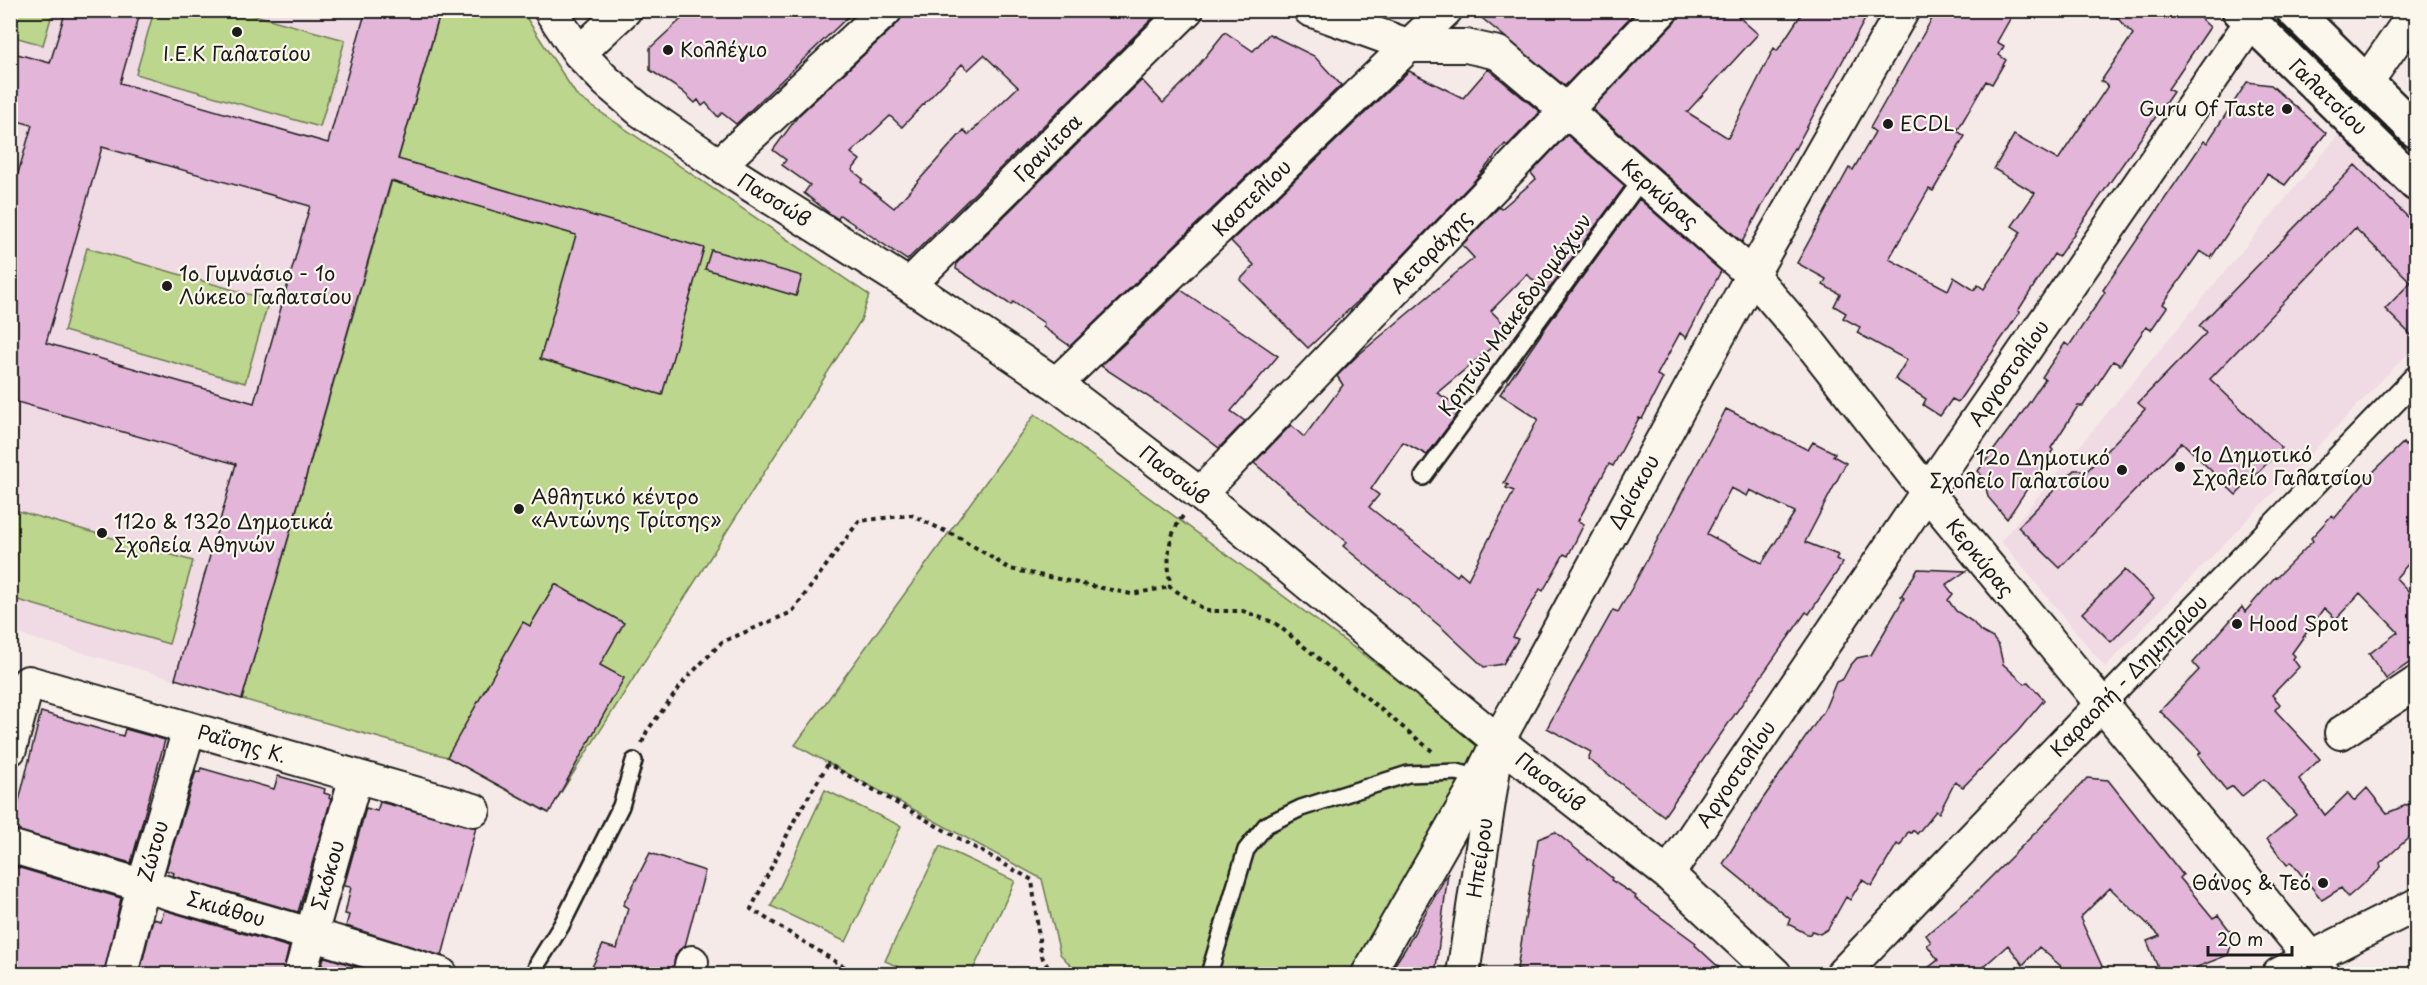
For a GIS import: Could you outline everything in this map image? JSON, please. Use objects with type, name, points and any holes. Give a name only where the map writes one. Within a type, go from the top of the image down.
[{"type":"main road","name":"Γαλατσίου","points":[[2293,10],[2416,131]]},
{"type":"main road","name":"Γαλατσίου","points":[[2245,16],[2416,184]]},
{"type":"street","name":"Πασσώβ","points":[[550,10],[579,53],[606,81],[641,111],[719,165],[909,285],[1056,384],[1200,494],[1498,741],[1668,874],[1775,975]]},
{"type":"street","points":[[579,53],[625,10]]},
{"type":"street","points":[[719,165],[886,10]]},
{"type":"street","name":"Γρανίτσα","points":[[909,285],[1187,10]]},
{"type":"street","name":"Κερκύρας","points":[[1310,10],[1410,46],[1466,46],[1498,53],[1752,275],[1811,344],[1927,492],[2317,967]]},
{"type":"street","name":"Καστελίου","points":[[1056,384],[1446,10]]},
{"type":"street","name":"Αετοράχης","points":[[1200,494],[1662,10]]},
{"type":"street","name":"Δρίσκου","points":[[1368,975],[1469,775],[1498,741],[1752,275],[1903,10]]},
{"type":"street","points":[[2366,83],[2416,11]]},
{"type":"street","name":"Αργοστολίου","points":[[1668,874],[2245,16]]},
{"type":"street","name":"Καραολή - Δημητρίου","points":[[1842,975],[2416,378]]},
{"type":"street","points":[[10,749],[19,680]]},
{"type":"street","name":"Ραΐσης Κ.","points":[[19,680],[474,810]]},
{"type":"street","points":[[2341,733],[2416,682]]},
{"type":"street","name":"Ζώτου","points":[[121,975],[142,886],[189,729]]},
{"type":"street","name":"Ηπείρου","points":[[1463,975],[1498,741]]},
{"type":"street","name":"Σκόκου","points":[[300,975],[356,776]]},
{"type":"street","name":"Σκιάθου","points":[[10,846],[142,886],[312,933],[441,975]]},
{"type":"street","points":[[2278,975],[2317,967],[2416,905]]},
{"type":"lane","name":"Κρητών Μακεδονομάχων","points":[[1422,477],[1642,179]]},
{"type":"lane","points":[[534,975],[538,963],[561,926],[621,806],[634,760]]},
{"type":"lane","points":[[1209,975],[1246,850],[1266,825],[1301,807],[1408,774],[1469,775]]},
{"type":"path","points":[[634,760],[647,731],[686,679],[722,642],[792,612],[859,521],[911,515],[962,539],[1010,568],[1131,594],[1170,587],[1208,611],[1243,611],[1275,623],[1469,775]]},
{"type":"path","points":[[1170,587],[1167,553],[1174,528]]},
{"type":"path","points":[[861,975],[751,909],[794,821],[828,764],[1032,880],[1041,955],[1052,975]]},
{"type":"shaded area","points":[[10,11],[441,11],[242,699],[11,632]]},
{"type":"shaded area","name":"1ο Δημοτικό Σχολείο Γαλατσίου","points":[[2339,134],[2416,206],[2416,345],[2105,667],[2001,541]]},
{"type":"green space","points":[[10,11],[53,11],[43,45],[11,36]]},
{"type":"green space","points":[[154,11],[240,11],[345,40],[320,127],[136,74]]},
{"type":"green space","name":"Αθλητικό κέντρο «Αντώνης Τρίτσης»","points":[[441,11],[522,11],[577,96],[869,295],[861,320],[548,813],[447,757],[242,699]]},
{"type":"green space","points":[[87,248],[269,300],[245,383],[64,331]]},
{"type":"green space","points":[[1035,414],[1481,741],[1353,974],[1079,974],[1060,954],[1042,879],[795,745]]},
{"type":"green space","points":[[11,509],[193,561],[169,644],[11,598]]},
{"type":"green space","points":[[825,790],[901,826],[846,942],[771,906]]},
{"type":"green space","points":[[940,846],[1015,881],[971,974],[914,974],[885,961]]},
{"type":"building","points":[[66,10],[141,10],[120,83],[328,143],[366,10],[441,10],[398,159],[704,248],[662,395],[540,359],[576,235],[391,181],[242,699],[175,679],[236,464],[10,400],[10,201],[32,125],[10,119],[10,52],[50,63]],"holes":[[[102,147],[310,206],[254,403],[46,343]]]},
{"type":"building","points":[[691,10],[855,10],[736,124],[722,113],[718,117],[706,103],[702,106],[698,100],[695,103],[682,91],[650,70],[650,48]]},
{"type":"building","points":[[903,10],[1161,10],[907,260],[840,215],[838,219],[804,193],[810,185],[782,165],[786,160],[773,150],[798,116],[898,23]],"holes":[[[984,55],[1018,87],[968,135],[964,130],[894,208],[861,182],[863,179],[852,170],[860,160],[851,153],[890,116],[902,127],[962,64],[968,70]]]},
{"type":"building","points":[[1472,10],[1637,10],[1565,86]]},
{"type":"building","points":[[1679,10],[1731,10],[1758,34],[1687,112],[1728,138],[1774,48],[1777,51],[1804,10],[1870,10],[1742,242],[1592,109],[1675,22]]},
{"type":"building","points":[[1937,10],[2015,10],[1997,42],[2004,46],[1999,55],[2006,60],[1992,84],[1986,81],[1957,131],[1965,136],[1933,191],[1929,189],[1889,259],[1948,290],[1954,277],[1974,290],[1978,285],[1984,289],[2021,232],[2012,226],[2035,193],[1994,169],[2014,135],[2058,160],[2108,86],[2101,81],[2133,34],[2109,10],[2191,10],[2210,27],[2168,89],[2173,92],[2058,257],[2054,254],[2018,311],[2020,312],[1958,402],[1952,399],[1940,416],[1923,405],[1926,399],[1895,379],[1907,360],[1857,333],[1860,327],[1843,318],[1846,313],[1834,306],[1840,294],[1823,285],[1826,279],[1797,263],[1849,168],[1853,170],[1875,132],[1870,128]]},
{"type":"building","points":[[1225,32],[1253,51],[1269,34],[1314,56],[1341,85],[1070,346],[1043,327],[1044,323],[1013,302],[1011,305],[956,269],[957,263],[1142,80],[1163,103],[1189,77]]},
{"type":"building","points":[[1488,69],[1540,112],[1507,146],[1505,144],[1475,180],[1370,290],[1308,348],[1240,280],[1254,265],[1231,241],[1409,71],[1463,98]]},
{"type":"building","points":[[2247,82],[2271,85],[2326,133],[2285,185],[2267,174],[2211,258],[2200,251],[2163,304],[2167,307],[2151,330],[2146,327],[2120,365],[2113,361],[2083,406],[2078,406],[2051,448],[2053,450],[2007,519],[1988,497],[1984,478],[1978,471],[2012,428],[2045,379],[2042,377],[2065,343],[2069,346],[2105,292],[2103,290],[2204,141],[2207,143]]},
{"type":"building","points":[[1567,135],[1625,186],[1546,293],[1527,274],[1491,311],[1511,331],[1437,393],[1462,408],[1427,455],[1403,442],[1371,489],[1379,495],[1369,507],[1457,576],[1460,572],[1468,579],[1514,491],[1506,488],[1508,485],[1504,483],[1538,419],[1500,394],[1639,199],[1721,271],[1686,338],[1680,333],[1657,375],[1663,378],[1642,419],[1639,418],[1613,466],[1609,464],[1578,521],[1584,524],[1568,556],[1564,554],[1543,591],[1540,589],[1513,637],[1518,639],[1503,664],[1484,667],[1441,627],[1343,546],[1347,542],[1254,463],[1291,425],[1304,437],[1343,385],[1337,376],[1357,356],[1474,258],[1462,245],[1499,207],[1501,209],[1536,179],[1531,173]]},
{"type":"building","points":[[2355,165],[2416,225],[2416,340],[2385,309],[2411,282],[2355,228],[2210,379],[2282,448],[2236,495],[2182,442],[2060,568],[2018,527],[2074,470],[2081,470],[2085,473],[2131,425],[2145,409],[2138,403],[2206,333],[2199,326]]},
{"type":"building","points":[[711,250],[802,276],[796,296],[705,269]]},
{"type":"building","points":[[1181,290],[1278,356],[1231,411],[1245,421],[1219,448],[1170,411],[1101,366]]},
{"type":"building","points":[[1726,409],[1808,450],[1813,442],[1835,453],[1833,456],[1846,463],[1805,542],[1838,555],[1836,559],[1843,563],[1809,614],[1806,612],[1664,816],[1588,759],[1591,752],[1547,728],[1613,610],[1618,612]],"holes":[[[1731,488],[1747,496],[1750,490],[1795,512],[1762,563],[1707,534]]]},
{"type":"building","points":[[2416,434],[2416,555],[2396,578],[2416,599],[2416,658],[2386,679],[2369,654],[2398,632],[2360,593],[2336,619],[2324,608],[2292,653],[2299,667],[2272,695],[2280,704],[2275,710],[2320,759],[2299,779],[2325,815],[2348,793],[2354,801],[2367,788],[2387,813],[2409,804],[2411,808],[2416,806],[2416,831],[2380,864],[2381,868],[2348,897],[2341,888],[2322,900],[2291,862],[2287,865],[2267,839],[2296,815],[2264,779],[2242,796],[2233,786],[2226,790],[2198,755],[2201,752],[2160,711],[2199,670],[2193,663],[2242,607],[2245,612],[2275,577],[2313,541],[2311,538],[2332,515],[2335,518],[2370,475],[2403,443],[2405,446]]},
{"type":"building","points":[[1918,569],[1966,571],[1946,585],[1953,594],[1948,600],[1956,611],[1973,622],[1980,631],[1993,638],[1999,646],[2003,664],[2025,684],[2028,682],[2044,700],[2018,731],[1963,787],[1955,782],[1939,813],[1936,811],[1917,834],[1913,830],[1911,833],[1908,832],[1900,846],[1897,844],[1872,886],[1862,880],[1850,900],[1846,897],[1828,929],[1820,934],[1812,931],[1809,935],[1788,924],[1790,919],[1723,864],[1762,800],[1824,711],[1836,682],[1843,679],[1857,658],[1871,655],[1904,598],[1901,596]]},
{"type":"building","points":[[2125,570],[2154,598],[2111,642],[2082,613]]},
{"type":"building","points":[[555,584],[624,623],[600,665],[624,678],[549,813],[447,757],[523,622],[530,626]]},
{"type":"building","points":[[41,712],[123,736],[125,729],[165,740],[131,863],[12,829]]},
{"type":"building","points":[[201,768],[274,789],[278,776],[325,789],[324,793],[330,795],[331,799],[298,912],[173,876],[174,873],[166,870],[196,771],[200,772]]},
{"type":"building","points":[[2087,778],[2108,780],[2183,875],[2180,878],[2213,918],[2218,915],[2234,936],[2228,955],[2177,975],[2161,975],[2147,941],[2160,936],[2110,888],[2080,918],[2106,975],[2071,975],[2039,947],[2023,965],[2008,945],[1974,975],[1919,975],[1938,960],[1927,945],[1931,942],[1926,935],[1972,896]]},
{"type":"building","points":[[380,802],[476,827],[442,956],[346,926],[349,915],[345,914],[351,887],[344,886],[366,808],[377,811]]},
{"type":"building","points":[[1555,832],[1612,878],[1611,880],[1636,896],[1635,898],[1696,943],[1695,945],[1727,975],[1521,975],[1522,970],[1517,969],[1538,839]]},
{"type":"building","points":[[650,853],[705,871],[685,946],[675,957],[672,975],[588,975],[603,945],[617,949],[628,908],[623,905]]},
{"type":"building","points":[[10,865],[121,898],[104,975],[10,975]]},
{"type":"building","points":[[1448,873],[1435,975],[1388,975],[1405,949]]},
{"type":"building","points":[[164,910],[289,947],[283,975],[139,975],[153,919],[161,921]]},
{"type":"building","points":[[324,957],[329,958],[382,975],[319,975]]},
{"type":"place","name":"Ι.Ε.Κ Γαλατσίου","points":[[237,32]]},
{"type":"place","name":"Κολλέγιο","points":[[668,50]]},
{"type":"place","name":"Guru Of Taste","points":[[2287,109]]},
{"type":"place","name":"ECDL","points":[[1888,124]]},
{"type":"place","name":"1ο Γυμνάσιο - 1ο Λύκειο Γαλατσίου","points":[[167,286]]},
{"type":"place","name":"1ο Δημοτικό Σχολείο Γαλατσίου","points":[[2180,467]]},
{"type":"place","name":"12ο Δημοτικό Σχολείο Γαλατσίου","points":[[2122,470]]},
{"type":"place","name":"Αθλητικό κέντρο «Αντώνης Τρίτσης»","points":[[519,509]]},
{"type":"place","name":"112ο & 132ο Δημοτικά Σχολεία Αθηνών","points":[[102,533]]},
{"type":"place","name":"Hood Spot","points":[[2237,624]]},
{"type":"place","name":"Θάνος & Τεό","points":[[2323,883]]}]
